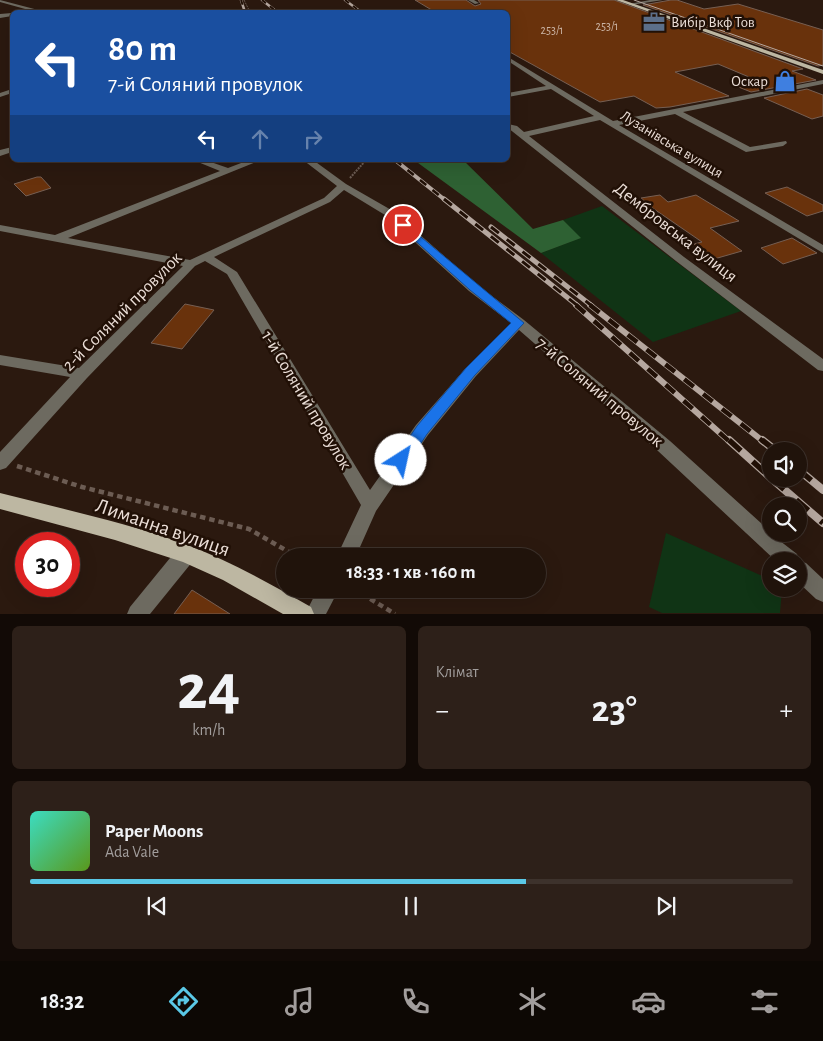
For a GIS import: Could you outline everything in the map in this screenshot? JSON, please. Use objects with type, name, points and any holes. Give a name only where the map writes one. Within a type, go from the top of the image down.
[{"type":"main road","points":[[618,0],[823,72]]},
{"type":"main road","name":"Лиманна вулиця","points":[[0,501],[144,540],[186,554],[233,575],[304,614]]},
{"type":"street","points":[[0,0],[33,10]]},
{"type":"street","points":[[470,0],[476,3]]},
{"type":"street","points":[[643,0],[649,2]]},
{"type":"street","points":[[631,4],[661,0]]},
{"type":"street","name":"Лузанівська вулиця","points":[[510,60],[601,118],[823,250]]},
{"type":"street","points":[[612,124],[823,82]]},
{"type":"street","points":[[510,95],[552,87]]},
{"type":"street","points":[[676,111],[749,150],[784,144]]},
{"type":"street","points":[[522,135],[601,118]]},
{"type":"street","name":"Дембровська вулиця","points":[[510,127],[680,259],[823,366]]},
{"type":"street","points":[[203,162],[227,171]]},
{"type":"street","points":[[57,238],[252,162]]},
{"type":"street","name":"7-й Соляний провулок","points":[[311,162],[343,186],[389,213],[473,288],[519,323],[664,446],[780,552]]},
{"type":"street","name":"2-й Соляний провулок","points":[[1,462],[82,374],[191,264],[327,200],[343,186]]},
{"type":"street","points":[[0,228],[191,264]]},
{"type":"street","name":"1-й Соляний провулок","points":[[206,257],[231,272],[370,505]]},
{"type":"street","points":[[350,548],[370,505],[422,430],[471,372],[519,323]]},
{"type":"street","points":[[0,360],[82,374]]},
{"type":"street","points":[[137,614],[186,554]]},
{"type":"street","points":[[807,577],[823,592]]},
{"type":"street","points":[[315,614],[324,598]]},
{"type":"path","points":[[343,186],[364,162]]},
{"type":"path","points":[[1,462],[82,488],[249,529],[282,548]]},
{"type":"path","points":[[369,598],[395,614]]},
{"type":"green space","points":[[417,162],[465,162],[533,229],[563,220],[581,238],[541,253]]},
{"type":"green space","points":[[602,206],[741,311],[653,342],[541,253],[580,238],[563,220]]},
{"type":"green space","points":[[666,533],[762,576],[762,597],[781,597],[780,613],[662,613],[649,607]]},
{"type":"building","points":[[415,0],[466,0],[475,6],[481,4],[478,0],[614,0],[803,69],[792,71],[816,80],[751,92],[736,86],[761,82],[718,64],[675,72],[729,96],[656,108],[634,96],[600,102],[510,52],[510,10],[432,10]]},
{"type":"building","points":[[677,0],[704,9],[738,4],[823,30],[823,65],[818,66],[643,5]]},
{"type":"building","points":[[807,89],[823,95],[823,116],[812,119],[764,98]]},
{"type":"building","points":[[41,177],[51,188],[26,196],[14,184]]},
{"type":"building","points":[[787,187],[823,205],[823,211],[807,216],[765,193]]},
{"type":"building","points":[[660,195],[668,202],[696,195],[739,221],[710,228],[742,251],[714,259],[694,244],[702,242],[641,198]]},
{"type":"building","points":[[792,238],[817,253],[783,264],[761,248]]},
{"type":"building","points":[[185,304],[214,310],[182,349],[151,343]]},
{"type":"building","points":[[192,590],[230,614],[174,614]]},
{"type":"tram line","points":[[634,0],[823,66]]},
{"type":"railway","points":[[241,0],[244,10]]},
{"type":"railway","points":[[262,0],[274,10]]},
{"type":"railway","points":[[345,0],[358,10]]},
{"type":"railway","points":[[398,162],[445,200]]},
{"type":"railway","points":[[444,199],[578,306]]},
{"type":"railway","points":[[491,227],[592,306]]},
{"type":"railway","points":[[576,305],[730,442]]},
{"type":"railway","points":[[590,305],[764,442]]},
{"type":"railway","points":[[729,440],[762,470]]},
{"type":"railway","points":[[807,477],[823,490]]},
{"type":"railway","points":[[781,487],[823,523]]},
{"type":"place","name":"Вибір Вкф Тов","points":[[654,22]]},
{"type":"place","name":"Оскар","points":[[785,81]]},
{"type":"route","points":[[401,460],[422,430],[471,372],[519,323],[473,288],[403,225]]}]
